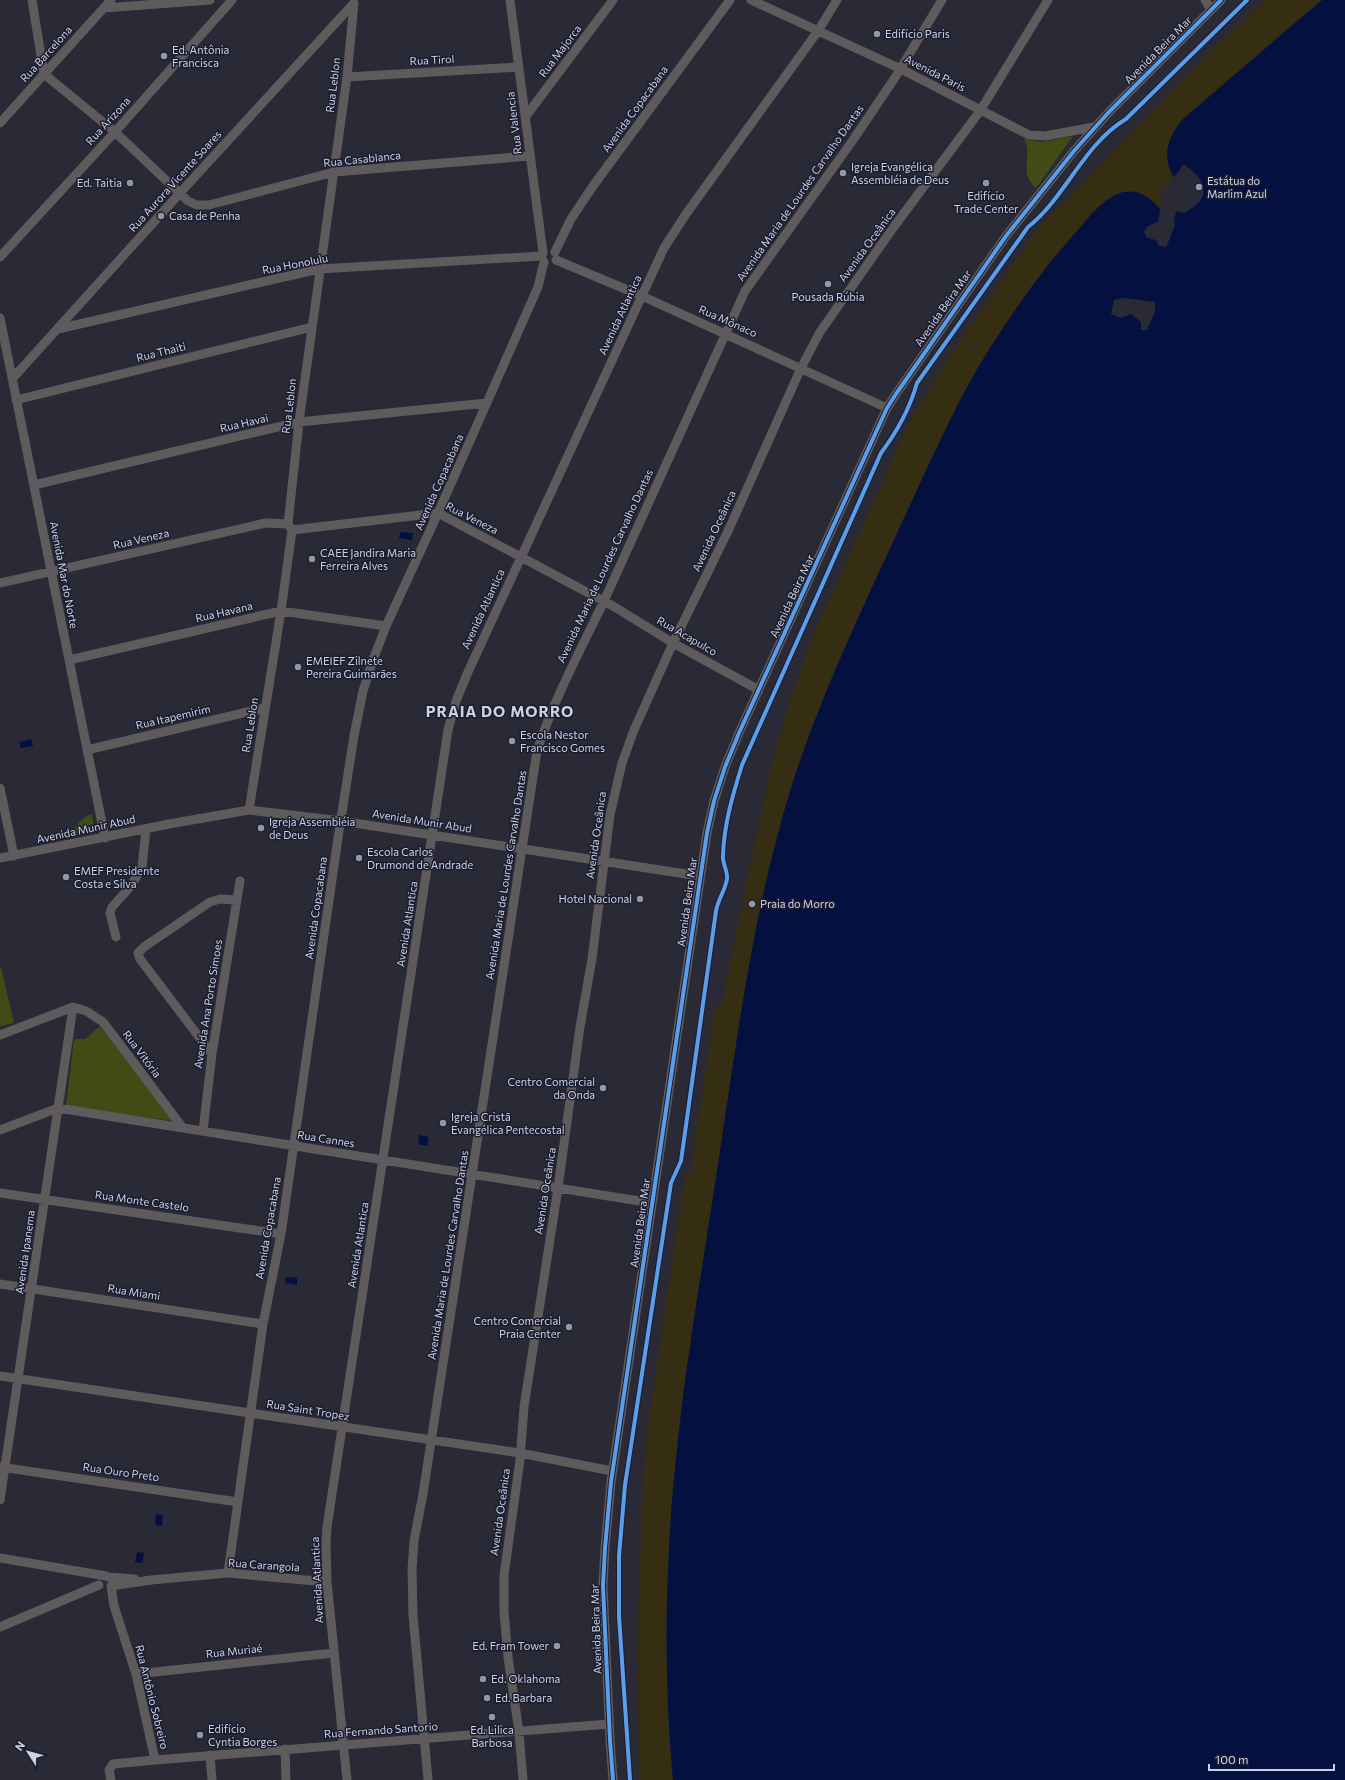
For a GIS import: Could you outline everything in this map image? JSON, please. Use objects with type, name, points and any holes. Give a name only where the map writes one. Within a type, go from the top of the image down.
[{"type":"street","points":[[32,0],[44,74]]},
{"type":"street","name":"Rua Barcelona","points":[[0,123],[111,0]]},
{"type":"street","points":[[104,8],[210,0]]},
{"type":"street","name":"Rua Arizona","points":[[0,258],[115,132],[232,0]]},
{"type":"street","name":"Rua Valencia","points":[[510,0],[530,156],[548,254]]},
{"type":"street","name":"Rua Majorca","points":[[526,116],[613,0]]},
{"type":"street","name":"Avenida Copacabana","points":[[228,1573],[263,1324],[280,1234],[294,1146],[341,821],[354,736],[363,691],[386,626],[438,513],[538,287],[548,254],[563,236],[571,220],[593,186],[730,0]]},
{"type":"street","name":"Avenida Paris","points":[[751,0],[901,69],[1013,128],[1037,137],[1094,127]]},
{"type":"street","name":"Avenida Atlantica","points":[[347,1780],[327,1582],[327,1527],[448,730],[456,701],[468,672],[520,556],[664,248],[686,214],[818,31],[837,0]]},
{"type":"street","name":"Avenida Maria de Lourdes Carvalho Dantas","points":[[428,1780],[414,1621],[412,1570],[414,1541],[432,1441],[537,752],[547,721],[580,648],[604,601],[746,291],[853,140],[901,69],[942,0]]},
{"type":"street","name":"Avenida Oceânica","points":[[523,1780],[519,1732],[508,1657],[503,1591],[506,1550],[520,1453],[524,1407],[558,1188],[580,1027],[592,959],[610,815],[622,763],[634,730],[672,643],[728,529],[801,368],[820,332],[980,111],[1048,0]]},
{"type":"street","points":[[1205,0],[1211,10]]},
{"type":"street","name":"Avenida Beira Mar","points":[[613,1780],[603,1586],[604,1548],[612,1471],[699,876],[714,801],[724,767],[887,408],[918,360],[1006,236],[1094,127],[1221,0]]},
{"type":"street","name":"Rua Leblon","points":[[249,810],[264,708],[281,611],[299,422],[319,269],[334,172],[355,2]]},
{"type":"street","name":"Rua Aurora Vicente Soares","points":[[12,379],[355,2]]},
{"type":"street","name":"Rua Tirol","points":[[346,77],[518,67]]},
{"type":"street","name":"Rua Casablanca","points":[[44,74],[115,132],[188,201],[197,205],[209,205],[334,172],[530,156]]},
{"type":"street","name":"Rua Mônaco","points":[[548,254],[887,408]]},
{"type":"street","name":"Rua Honolulu","points":[[58,329],[319,269],[548,254]]},
{"type":"street","name":"Avenida Mar do Norte","points":[[0,318],[105,838]]},
{"type":"street","name":"Rua Thaiti","points":[[16,400],[312,327]]},
{"type":"street","name":"Rua Havai","points":[[34,485],[299,422],[486,403]]},
{"type":"street","name":"Rua Veneza","points":[[0,583],[266,523],[290,527],[438,513],[604,601]]},
{"type":"street","name":"Rua Acapulco","points":[[604,601],[672,643],[759,690]]},
{"type":"street","name":"Rua Havana","points":[[69,660],[281,611],[386,626]]},
{"type":"street","name":"Rua Itapemirim","points":[[87,750],[264,708]]},
{"type":"street","points":[[0,788],[14,856]]},
{"type":"street","name":"Avenida Munir Abud","points":[[0,858],[249,810],[341,821],[699,876]]},
{"type":"street","points":[[116,937],[110,913],[112,907],[131,886],[142,867],[146,829]]},
{"type":"street","name":"Avenida Ana Porto Simoes","points":[[202,1131],[212,1054],[240,881]]},
{"type":"street","points":[[212,1054],[140,960],[138,953],[144,947],[210,902],[220,899],[238,900]]},
{"type":"street","points":[[0,1035],[73,1007]]},
{"type":"street","name":"Avenida Ipanema","points":[[0,1500],[2,1467],[32,1288],[73,1007]]},
{"type":"street","name":"Rua Vitória","points":[[73,1007],[86,1011],[103,1022],[183,1128]]},
{"type":"street","name":"Rua Cannes","points":[[0,1130],[58,1108],[652,1203]]},
{"type":"street","name":"Rua Monte Castelo","points":[[0,1193],[280,1234]]},
{"type":"street","name":"Rua Miami","points":[[0,1284],[263,1324]]},
{"type":"street","name":"Rua Saint Tropez","points":[[0,1376],[520,1453],[612,1471]]},
{"type":"street","name":"Rua Ouro Preto","points":[[2,1467],[238,1502]]},
{"type":"street","name":"Rua Carangola","points":[[0,1558],[77,1572],[105,1583],[228,1573],[327,1582]]},
{"type":"street","points":[[0,1627],[105,1583]]},
{"type":"street","name":"Rua Antônio Sobreiro","points":[[105,1583],[136,1674],[155,1760],[113,1764],[109,1770],[111,1780]]},
{"type":"street","name":"Rua Muriaé","points":[[136,1674],[334,1653]]},
{"type":"street","name":"Rua Fernando Santorio","points":[[155,1760],[344,1744],[425,1740],[609,1724]]},
{"type":"street","points":[[285,1749],[286,1780]]},
{"type":"street","points":[[210,1755],[212,1780]]},
{"type":"green space","points":[[1073,136],[1036,188],[1030,182],[1026,170],[1027,146],[1024,139],[1042,142]]},
{"type":"green space","points":[[92,814],[95,832],[72,837],[79,822]]},
{"type":"green space","points":[[1,967],[14,1023],[0,1026],[0,968]]},
{"type":"green space","points":[[100,1026],[173,1121],[66,1106],[74,1039],[85,1039]]},
{"type":"sand","name":"Praia do Morro","points":[[1265,0],[1322,0],[1291,25],[1178,125],[1171,138],[1167,151],[1168,163],[1174,177],[1161,194],[1160,209],[1146,197],[1127,192],[1099,206],[1039,278],[1001,331],[953,415],[839,659],[813,724],[791,789],[765,888],[747,978],[682,1405],[672,1496],[666,1633],[668,1725],[673,1780],[639,1780],[637,1648],[643,1473],[652,1394],[685,1176],[690,1173],[714,1009],[721,1005],[771,766],[789,703],[812,637],[906,429],[941,368],[1035,232],[1212,50]]},
{"type":"shaded area","points":[[1322,0],[1345,0],[1345,1780],[673,1780],[668,1697],[667,1614],[670,1532],[680,1420],[743,1000],[763,893],[791,788],[802,754],[842,654],[933,455],[975,373],[1015,310],[1048,265],[1082,225],[1102,204],[1110,198],[1128,192],[1137,193],[1151,200],[1160,209],[1158,222],[1148,226],[1144,232],[1147,238],[1156,240],[1159,246],[1166,247],[1175,226],[1174,218],[1177,211],[1184,213],[1200,201],[1204,190],[1203,185],[1197,175],[1184,164],[1174,177],[1168,162],[1167,154],[1170,140],[1173,132],[1183,119]],"holes":[[[1125,298],[1155,302],[1155,312],[1147,330],[1141,330],[1141,322],[1131,314],[1120,318],[1111,314],[1114,300]]]},
{"type":"shaded area","points":[[400,532],[413,533],[412,540],[399,538]]},
{"type":"shaded area","points":[[31,739],[33,746],[21,748],[19,742]]},
{"type":"shaded area","points":[[419,1135],[429,1137],[427,1146],[418,1144]]},
{"type":"shaded area","points":[[286,1277],[297,1278],[297,1285],[285,1283]]},
{"type":"shaded area","points":[[156,1514],[163,1515],[162,1526],[155,1525]]},
{"type":"shaded area","points":[[137,1552],[144,1553],[142,1563],[135,1562]]},
{"type":"cycle path","points":[[613,1780],[603,1586],[611,1482],[707,833],[714,801],[725,767],[739,733],[887,408],[896,394],[1006,236],[1074,151],[1108,113],[1221,0]]},
{"type":"cycle path","points":[[630,1780],[619,1616],[619,1556],[625,1485],[671,1183],[681,1161],[716,911],[727,879],[723,858],[725,832],[732,798],[742,765],[881,453],[902,420],[911,402],[917,383],[1028,227],[1053,201],[1098,142],[1126,119],[1247,0]]},
{"type":"place","name":"Edifício Paris","points":[[877,34]]},
{"type":"place","name":"Ed. Antônia Francisca","points":[[164,56]]},
{"type":"place","name":"Igreja Evangélica Assembléia de Deus","points":[[843,173]]},
{"type":"place","name":"Ed. Taitia","points":[[130,183]]},
{"type":"place","name":"Edifício Trade Center","points":[[986,183]]},
{"type":"place","name":"Estátua do Marlim Azul","points":[[1199,187]]},
{"type":"place","name":"Casa de Penha","points":[[161,216]]},
{"type":"place","name":"Pousada Rúbia","points":[[828,284]]},
{"type":"place","name":"CAEE Jandira Maria Ferreira Alves","points":[[312,559]]},
{"type":"place","name":"EMEIEF Zilnete Pereira Guimarães","points":[[298,667]]},
{"type":"place","name":"Escola Nestor Francisco Gomes","points":[[512,741]]},
{"type":"place","name":"Igreja Assembléia de Deus","points":[[261,828]]},
{"type":"place","name":"Escola Carlos Drumond de Andrade","points":[[359,858]]},
{"type":"place","name":"EMEF Presidente Costa e Silva","points":[[66,877]]},
{"type":"place","name":"Hotel Nacional","points":[[640,899]]},
{"type":"place","name":"Praia do Morro","points":[[752,904]]},
{"type":"place","name":"Centro Comercial da Onda","points":[[603,1088]]},
{"type":"place","name":"Igreja Cristã Evangélica Pentecostal","points":[[443,1123]]},
{"type":"place","name":"Centro Comercial Praia Center","points":[[569,1327]]},
{"type":"place","name":"Ed. Fram Tower","points":[[557,1646]]},
{"type":"place","name":"Ed. Oklahoma","points":[[483,1679]]},
{"type":"place","name":"Ed. Barbara","points":[[487,1698]]},
{"type":"place","name":"Ed. Lilica Barbosa","points":[[492,1717]]},
{"type":"place","name":"Edifício Cyntia Borges","points":[[200,1735]]},
{"type":"district","name":"PRAIA DO MORRO","points":[[500,712]]}]
